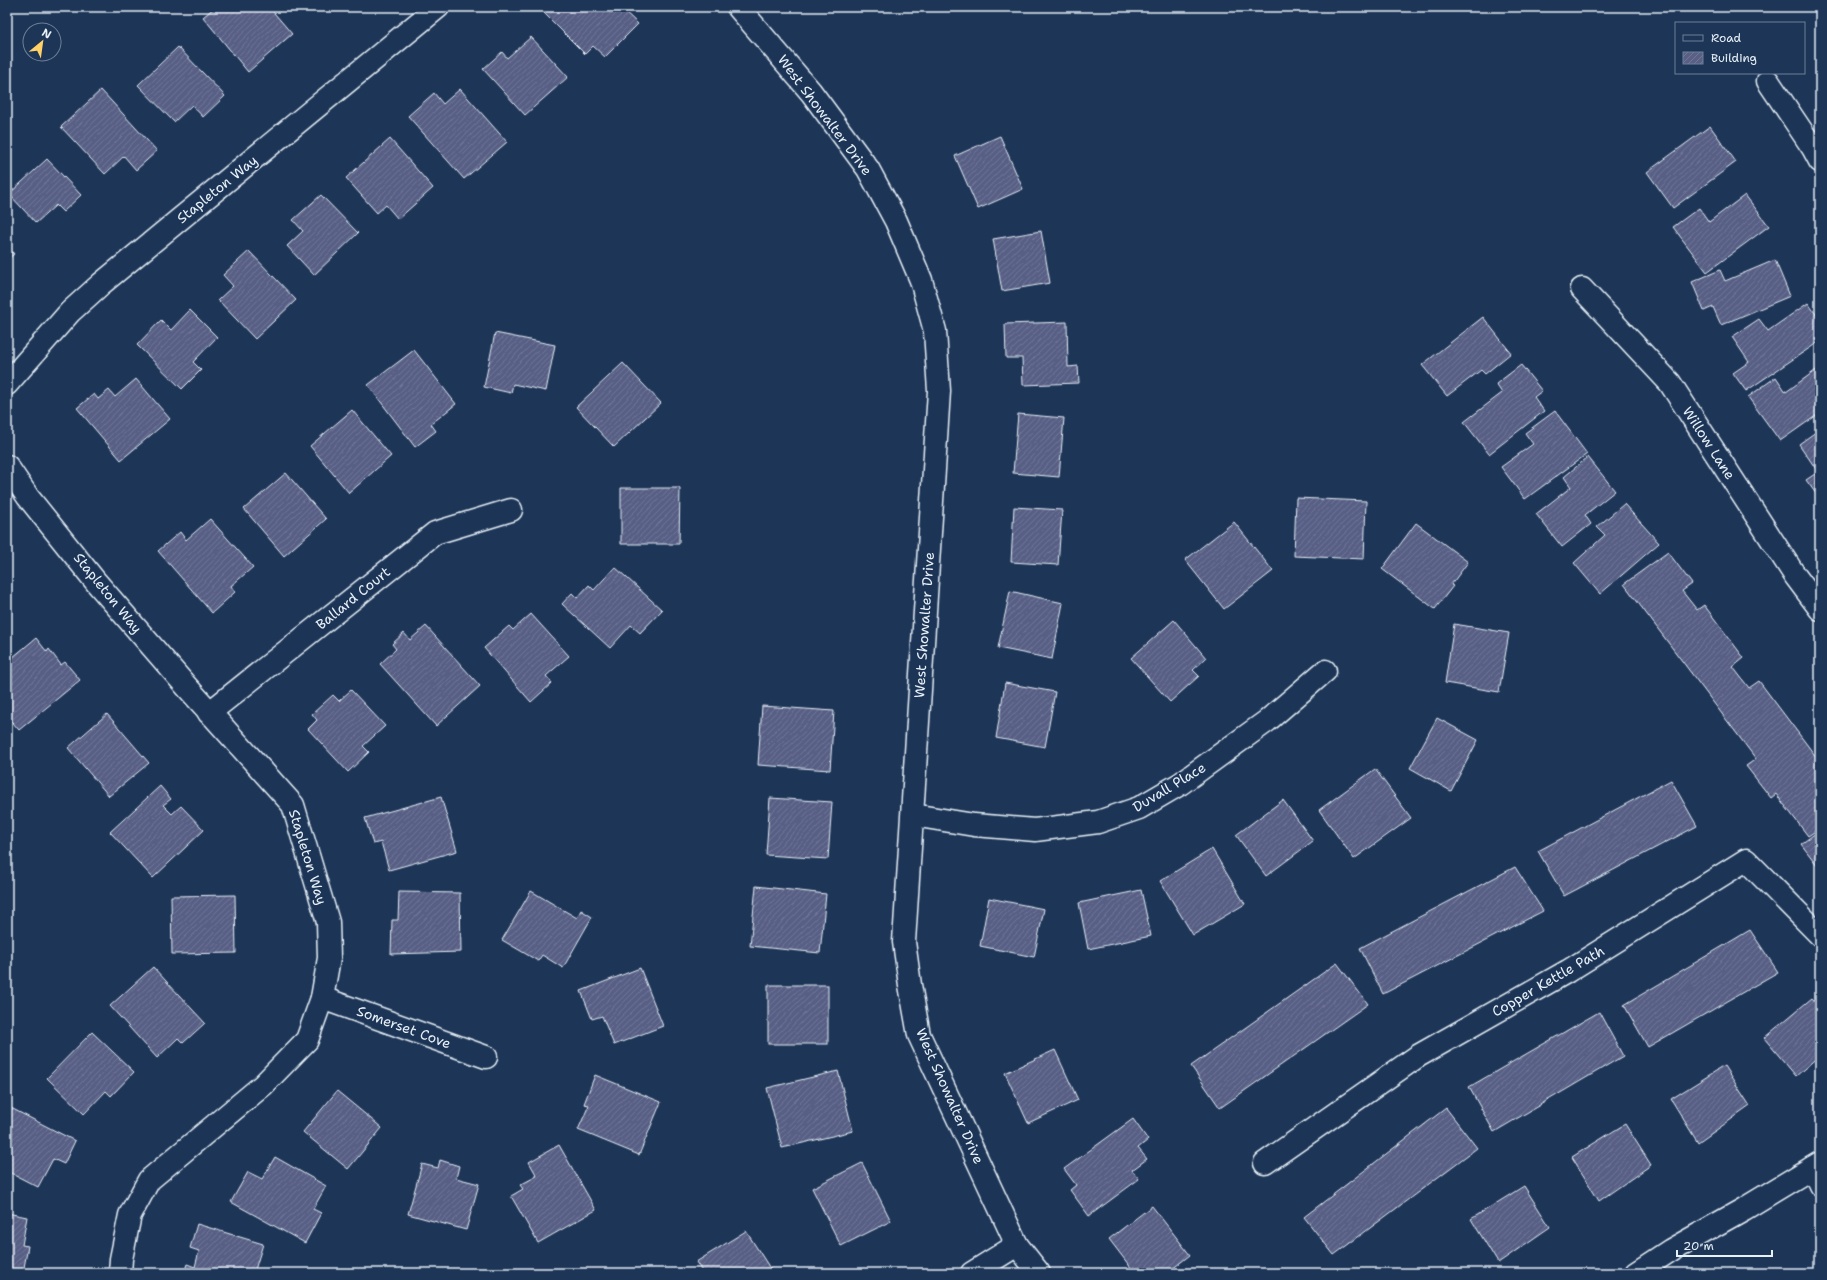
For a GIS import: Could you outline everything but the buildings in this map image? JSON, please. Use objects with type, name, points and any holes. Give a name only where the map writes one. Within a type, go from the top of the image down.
[{"type":"street","name":"Stapleton Way","points":[[7,384],[70,312],[101,284],[438,7]]},
{"type":"street","name":"West Showalter Drive","points":[[738,7],[811,92],[868,169],[896,221],[921,280],[935,331],[939,391],[904,942],[919,1035],[1017,1244],[1039,1273]]},
{"type":"street","points":[[1768,81],[1813,148],[1820,161]]},
{"type":"street","name":"Willow Lane","points":[[1582,289],[1670,383],[1796,577],[1820,609]]},
{"type":"street","name":"Stapleton Way","points":[[7,466],[28,497],[96,582],[209,713],[293,805],[328,922],[329,958],[322,998],[307,1040],[263,1085],[149,1180],[130,1216],[121,1259],[120,1273]]},
{"type":"street","name":"Ballard Court","points":[[209,713],[435,532],[510,510]]},
{"type":"street","name":"Duvall Place","points":[[913,815],[974,825],[1035,830],[1098,822],[1119,815],[1139,808],[1180,784],[1267,721],[1325,671]]},
{"type":"street","name":"Copper Kettle Path","points":[[1265,1163],[1418,1056],[1568,971],[1746,860],[1820,936]]},
{"type":"street","name":"Somerset Cove","points":[[322,998],[486,1056]]},
{"type":"street","points":[[1636,1273],[1671,1250],[1744,1209],[1817,1172]]},
{"type":"street","points":[[972,1273],[1017,1244]]}]
